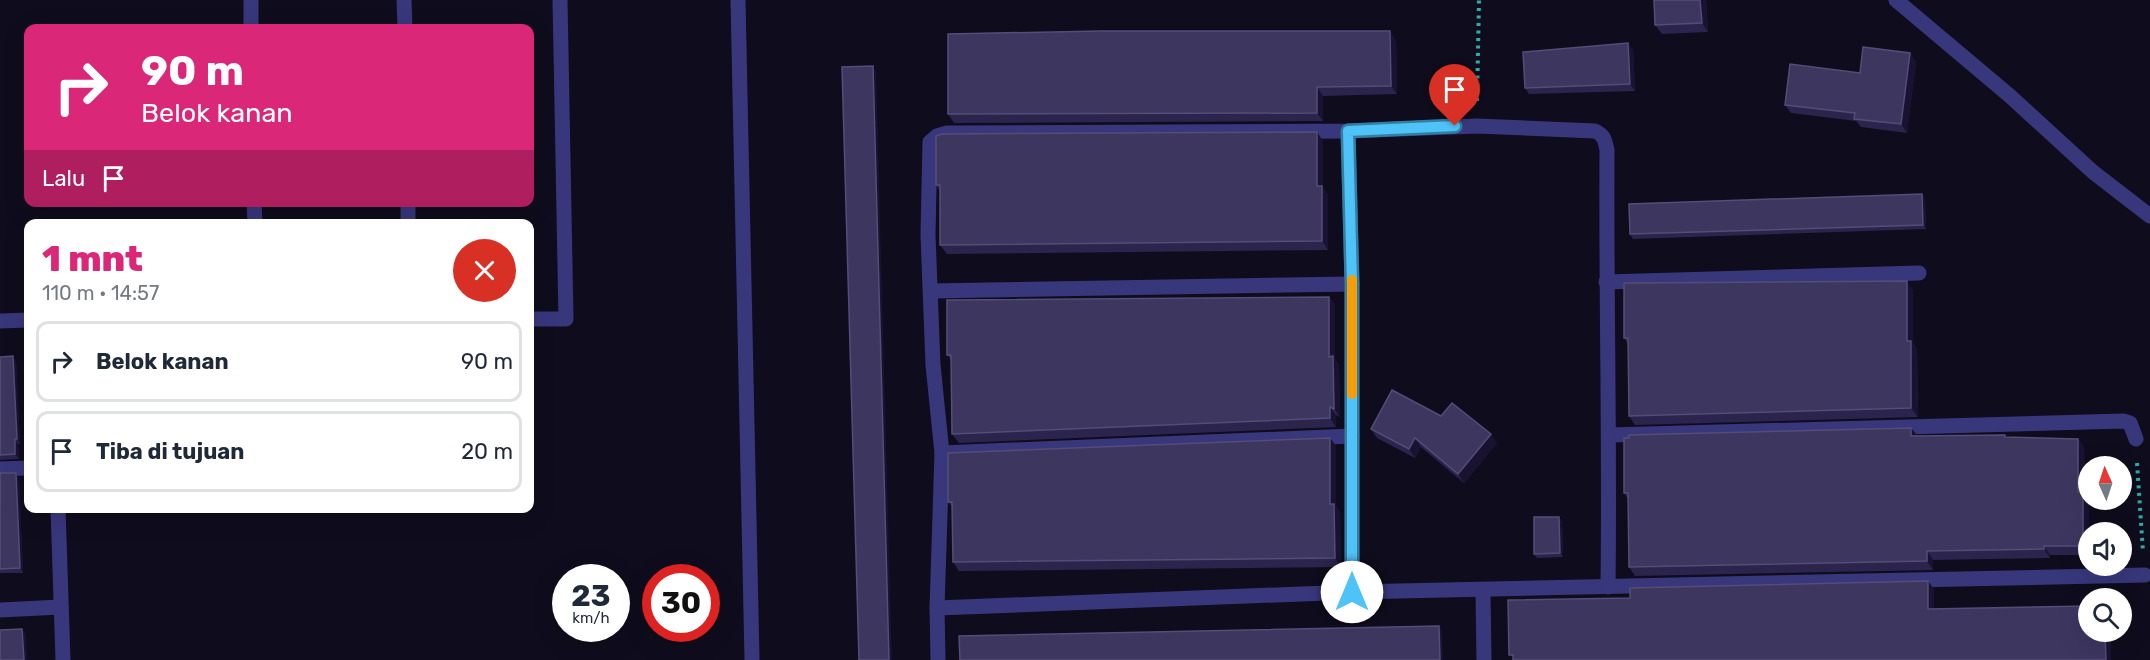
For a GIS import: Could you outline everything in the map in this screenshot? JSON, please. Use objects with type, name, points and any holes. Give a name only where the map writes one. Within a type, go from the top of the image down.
[{"type":"street","points":[[250,0],[251,24]]},
{"type":"street","points":[[404,0],[405,24]]},
{"type":"street","points":[[534,319],[566,319],[560,0]]},
{"type":"street","points":[[738,0],[752,660]]},
{"type":"street","points":[[1896,0],[2010,96],[2094,172],[2150,216]]},
{"type":"street","points":[[938,660],[937,608],[942,453],[933,365],[932,291],[928,235],[929,161],[930,142],[937,136],[948,133],[1348,131],[1477,126],[1600,133],[1605,138],[1607,150],[1606,282],[1610,435],[1608,587]]},
{"type":"street","points":[[1348,131],[1352,284],[1352,592]]},
{"type":"street","points":[[1606,282],[1919,273]]},
{"type":"street","points":[[932,291],[1352,284]]},
{"type":"street","points":[[0,321],[24,320]]},
{"type":"street","points":[[1610,435],[2123,421],[2130,423],[2136,439]]},
{"type":"street","points":[[942,453],[1352,436]]},
{"type":"street","points":[[0,469],[24,468]]},
{"type":"street","points":[[58,513],[63,660]]},
{"type":"street","points":[[937,608],[1352,592],[1483,591],[2145,575]]},
{"type":"street","points":[[1483,591],[1484,660]]},
{"type":"street","points":[[0,610],[61,607]]},
{"type":"path","points":[[1477,126],[1479,0]]},
{"type":"path","points":[[2136,439],[2145,575]]},
{"type":"building","points":[[1654,0],[1700,0],[1702,23],[1655,25]]},
{"type":"building","points":[[1100,31],[1390,31],[1391,86],[1317,87],[1317,113],[948,114],[948,34]]},
{"type":"building","points":[[1628,43],[1630,84],[1525,88],[1523,52]]},
{"type":"building","points":[[1863,47],[1910,53],[1901,124],[1854,119],[1855,113],[1785,105],[1790,64],[1860,73]]},
{"type":"building","points":[[873,66],[889,660],[859,660],[842,67]]},
{"type":"building","points":[[1317,132],[1317,186],[1322,186],[1322,241],[940,245],[940,185],[936,185],[936,136],[942,134]]},
{"type":"building","points":[[1922,194],[1923,225],[1630,234],[1629,204]]},
{"type":"building","points":[[1907,281],[1907,341],[1911,341],[1911,408],[1629,416],[1628,338],[1624,338],[1624,283]]},
{"type":"building","points":[[1329,297],[1329,357],[1333,356],[1334,409],[1330,407],[1330,418],[952,434],[951,355],[947,355],[947,300]]},
{"type":"building","points":[[13,356],[17,439],[15,439],[15,454],[0,455],[0,357]]},
{"type":"building","points":[[1392,390],[1441,416],[1452,403],[1491,434],[1458,474],[1415,438],[1409,449],[1371,429]]},
{"type":"building","points":[[1911,428],[1911,436],[2005,435],[2005,437],[2078,439],[2078,510],[2083,510],[2083,522],[2078,522],[2078,546],[2044,546],[2044,549],[1927,551],[1927,561],[1629,567],[1628,493],[1624,493],[1624,438],[1629,438],[1629,435]]},
{"type":"building","points":[[1330,438],[1330,504],[1334,504],[1335,558],[953,562],[952,502],[948,502],[948,453]]},
{"type":"building","points":[[0,473],[16,473],[20,568],[0,569]]},
{"type":"building","points":[[1534,517],[1559,517],[1560,553],[1534,554]]},
{"type":"building","points":[[1928,581],[1928,609],[2078,606],[2078,642],[2105,642],[2106,660],[1513,660],[1513,655],[1509,655],[1508,600],[1630,598],[1630,588]]},
{"type":"building","points":[[1439,626],[1440,660],[960,660],[959,636]]},
{"type":"building","points":[[22,629],[24,660],[0,660],[0,630]]},
{"type":"slow traffic","points":[[1352,280],[1352,394]]},
{"type":"route","points":[[1352,592],[1352,284],[1348,131],[1455,126]]}]
